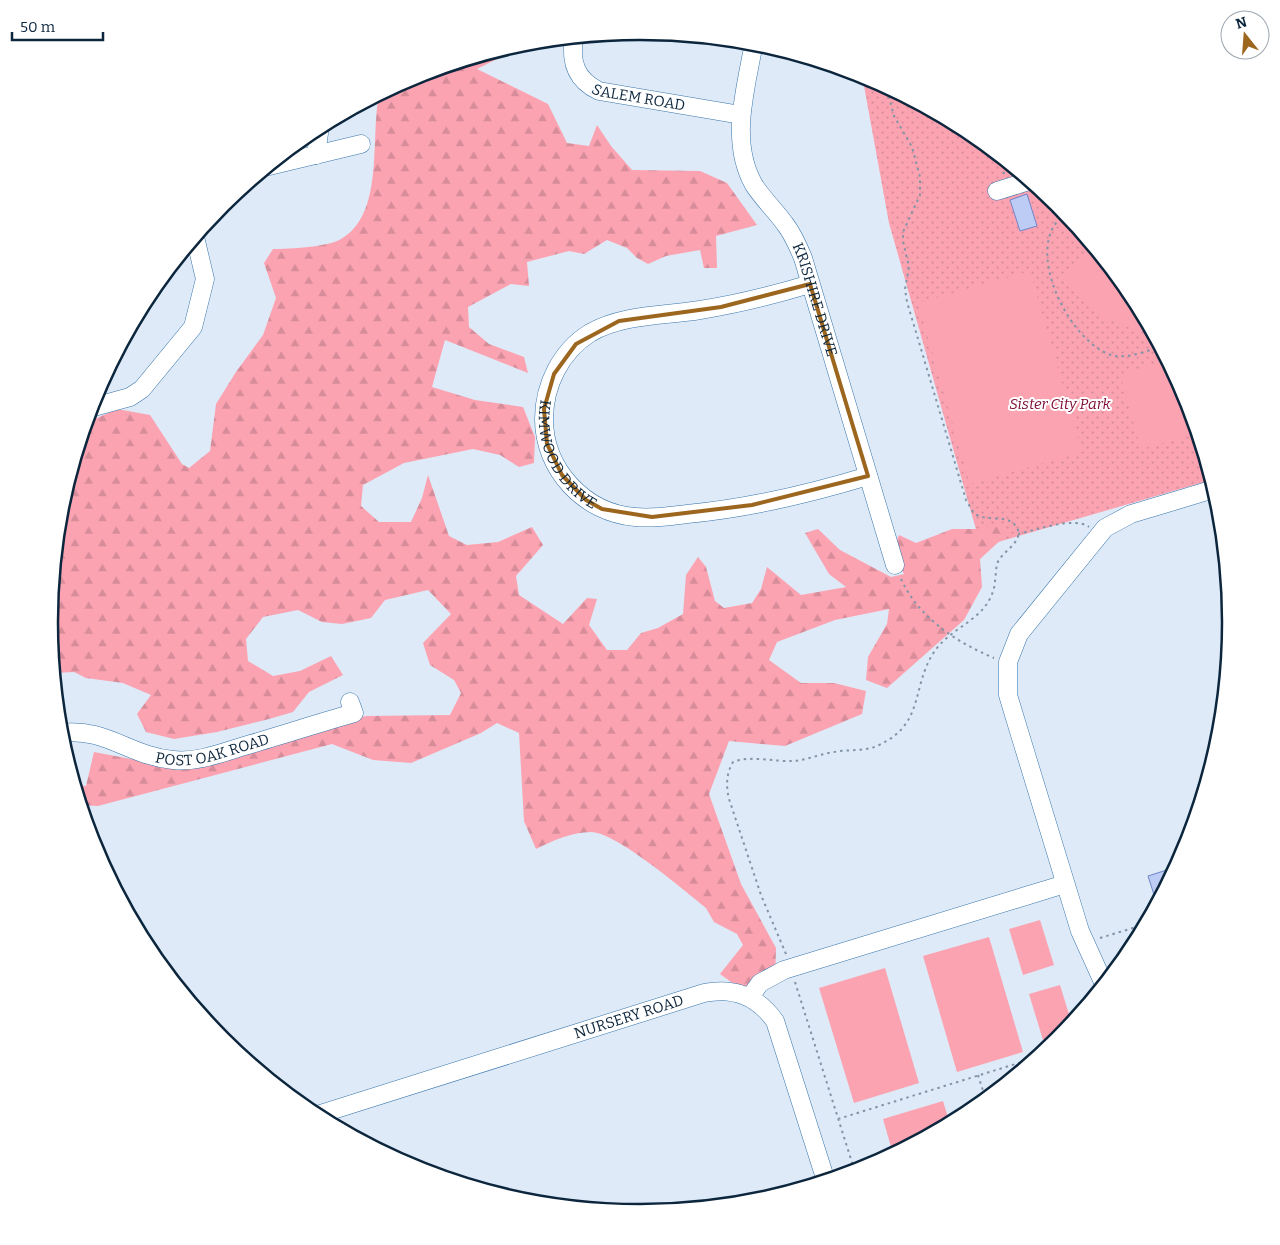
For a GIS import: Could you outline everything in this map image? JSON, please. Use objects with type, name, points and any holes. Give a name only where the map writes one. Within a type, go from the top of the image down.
[{"type":"street","name":"SALEM ROAD","points":[[573,44],[572,59],[575,70],[582,80],[599,91],[741,116]]},
{"type":"street","name":"KRISHIRE DRIVE","points":[[752,51],[741,116],[742,149],[746,166],[758,190],[786,225],[796,241],[895,565]]},
{"type":"street","points":[[316,155],[319,136]]},
{"type":"street","points":[[281,163],[361,144]]},
{"type":"street","points":[[997,191],[1022,183]]},
{"type":"street","points":[[100,405],[130,397],[142,389],[194,326],[204,278],[197,245]]},
{"type":"street","name":"KIMWOOD DRIVE","points":[[810,284],[721,307],[619,321],[589,334],[564,356],[550,382],[544,409],[547,444],[562,475],[580,494],[602,509],[634,517],[704,512],[752,505],[868,476]]},
{"type":"street","points":[[1101,978],[1083,940],[1008,695],[1006,679],[1012,648],[1018,634],[1105,528],[1131,514],[1207,491]]},
{"type":"street","name":"POST OAK ROAD","points":[[68,733],[91,732],[106,737],[136,752],[156,758],[194,760],[354,713],[350,702]]},
{"type":"street","points":[[750,997],[760,983],[773,974],[1065,884]]},
{"type":"street","name":"NURSERY ROAD","points":[[325,1113],[704,993],[720,990],[734,991],[750,997],[768,1010],[781,1033],[824,1175]]},
{"type":"path","points":[[853,1165],[790,968],[761,895],[729,799],[726,784],[730,767],[738,760],[794,761],[833,752],[869,749],[885,742],[905,726],[911,718],[933,653],[950,635],[980,613],[986,605],[993,592],[998,562],[1017,540],[1018,534],[1014,524],[1008,520],[979,516],[973,513],[966,500],[905,289],[909,266],[903,241],[903,232],[920,196],[920,177],[912,147],[894,116],[889,96]]},
{"type":"path","points":[[1060,220],[1054,226],[1049,238],[1048,267],[1069,319],[1096,347],[1115,356],[1126,356],[1153,349]]},
{"type":"path","points":[[1018,534],[1068,523],[1084,523],[1089,527],[1091,524]]},
{"type":"path","points":[[895,565],[904,585],[918,606],[950,635],[994,657],[993,666]]},
{"type":"path","points":[[1098,939],[1136,927]]},
{"type":"path","points":[[838,1119],[1021,1062]]},
{"type":"path","points":[[978,1076],[984,1093]]},
{"type":"highlighted area","points":[[810,284],[868,476],[752,505],[652,517],[602,509],[586,500],[562,475],[547,444],[544,409],[554,374],[576,344],[619,321],[721,307]]},
{"type":"green space","points":[[501,57],[477,69],[548,104],[567,143],[589,146],[597,125],[611,146],[632,170],[700,171],[727,183],[757,225],[716,236],[717,268],[704,268],[700,250],[666,256],[648,264],[637,258],[627,248],[607,240],[584,254],[569,251],[527,262],[529,286],[511,284],[468,307],[469,327],[489,344],[524,357],[528,373],[445,340],[432,387],[475,400],[523,407],[535,437],[534,463],[519,467],[500,455],[473,449],[404,463],[363,485],[361,506],[379,522],[411,522],[422,498],[428,475],[449,536],[467,545],[498,542],[532,527],[543,545],[516,576],[519,595],[563,624],[587,598],[597,599],[589,625],[607,650],[627,650],[641,633],[658,628],[683,614],[686,575],[698,557],[706,567],[715,601],[724,608],[752,603],[761,589],[767,567],[801,595],[846,587],[829,574],[805,533],[818,529],[840,550],[891,577],[904,574],[892,550],[899,535],[916,543],[952,529],[976,529],[1005,523],[1003,538],[980,559],[982,587],[964,620],[887,688],[866,680],[868,657],[887,624],[889,609],[835,620],[777,642],[769,660],[801,683],[834,683],[866,691],[862,714],[785,746],[729,741],[709,794],[741,884],[776,948],[775,982],[757,994],[738,987],[720,974],[743,945],[737,934],[714,922],[706,908],[667,876],[617,841],[591,832],[584,832],[569,835],[536,849],[524,821],[519,733],[497,723],[481,733],[411,763],[373,760],[332,744],[98,806],[87,805],[81,786],[86,786],[94,752],[168,766],[327,724],[366,716],[450,715],[461,693],[454,680],[430,665],[423,643],[451,614],[428,590],[385,600],[371,618],[342,624],[322,622],[298,610],[263,617],[246,639],[248,661],[273,676],[300,671],[331,656],[343,675],[309,692],[293,712],[217,732],[174,739],[146,732],[137,714],[151,695],[123,683],[86,678],[74,672],[60,673],[58,622],[62,546],[77,472],[94,419],[117,409],[150,415],[182,464],[189,468],[210,451],[216,404],[263,335],[276,298],[264,263],[273,249],[308,247],[335,242],[355,227],[364,212],[370,194],[378,102],[417,84]]},
{"type":"green space","name":"Sister City Park","points":[[864,84],[931,118],[995,160],[1052,211],[1078,238],[1124,299],[1162,365],[1192,435],[1205,482],[981,547],[889,223]]},
{"type":"green space","points":[[1088,251],[1124,299],[1144,330],[1111,321],[1089,307],[1062,275]]},
{"type":"green space","points":[[1030,271],[1082,452],[970,484],[918,303]]},
{"type":"green space","points":[[1161,363],[1192,435],[1141,449],[1120,374]]},
{"type":"green space","points":[[1040,920],[1054,965],[1023,975],[1009,929]]},
{"type":"green space","points":[[989,937],[1023,1052],[957,1072],[923,956]]},
{"type":"green space","points":[[885,968],[919,1083],[854,1103],[819,988]]},
{"type":"green space","points":[[1060,985],[1069,1016],[1047,1039],[1043,1040],[1029,994]]},
{"type":"green space","points":[[943,1101],[948,1117],[891,1148],[883,1119]]},
{"type":"building","points":[[1027,194],[1037,226],[1020,231],[1010,200]]},
{"type":"building","points":[[1167,870],[1154,895],[1148,876]]}]
